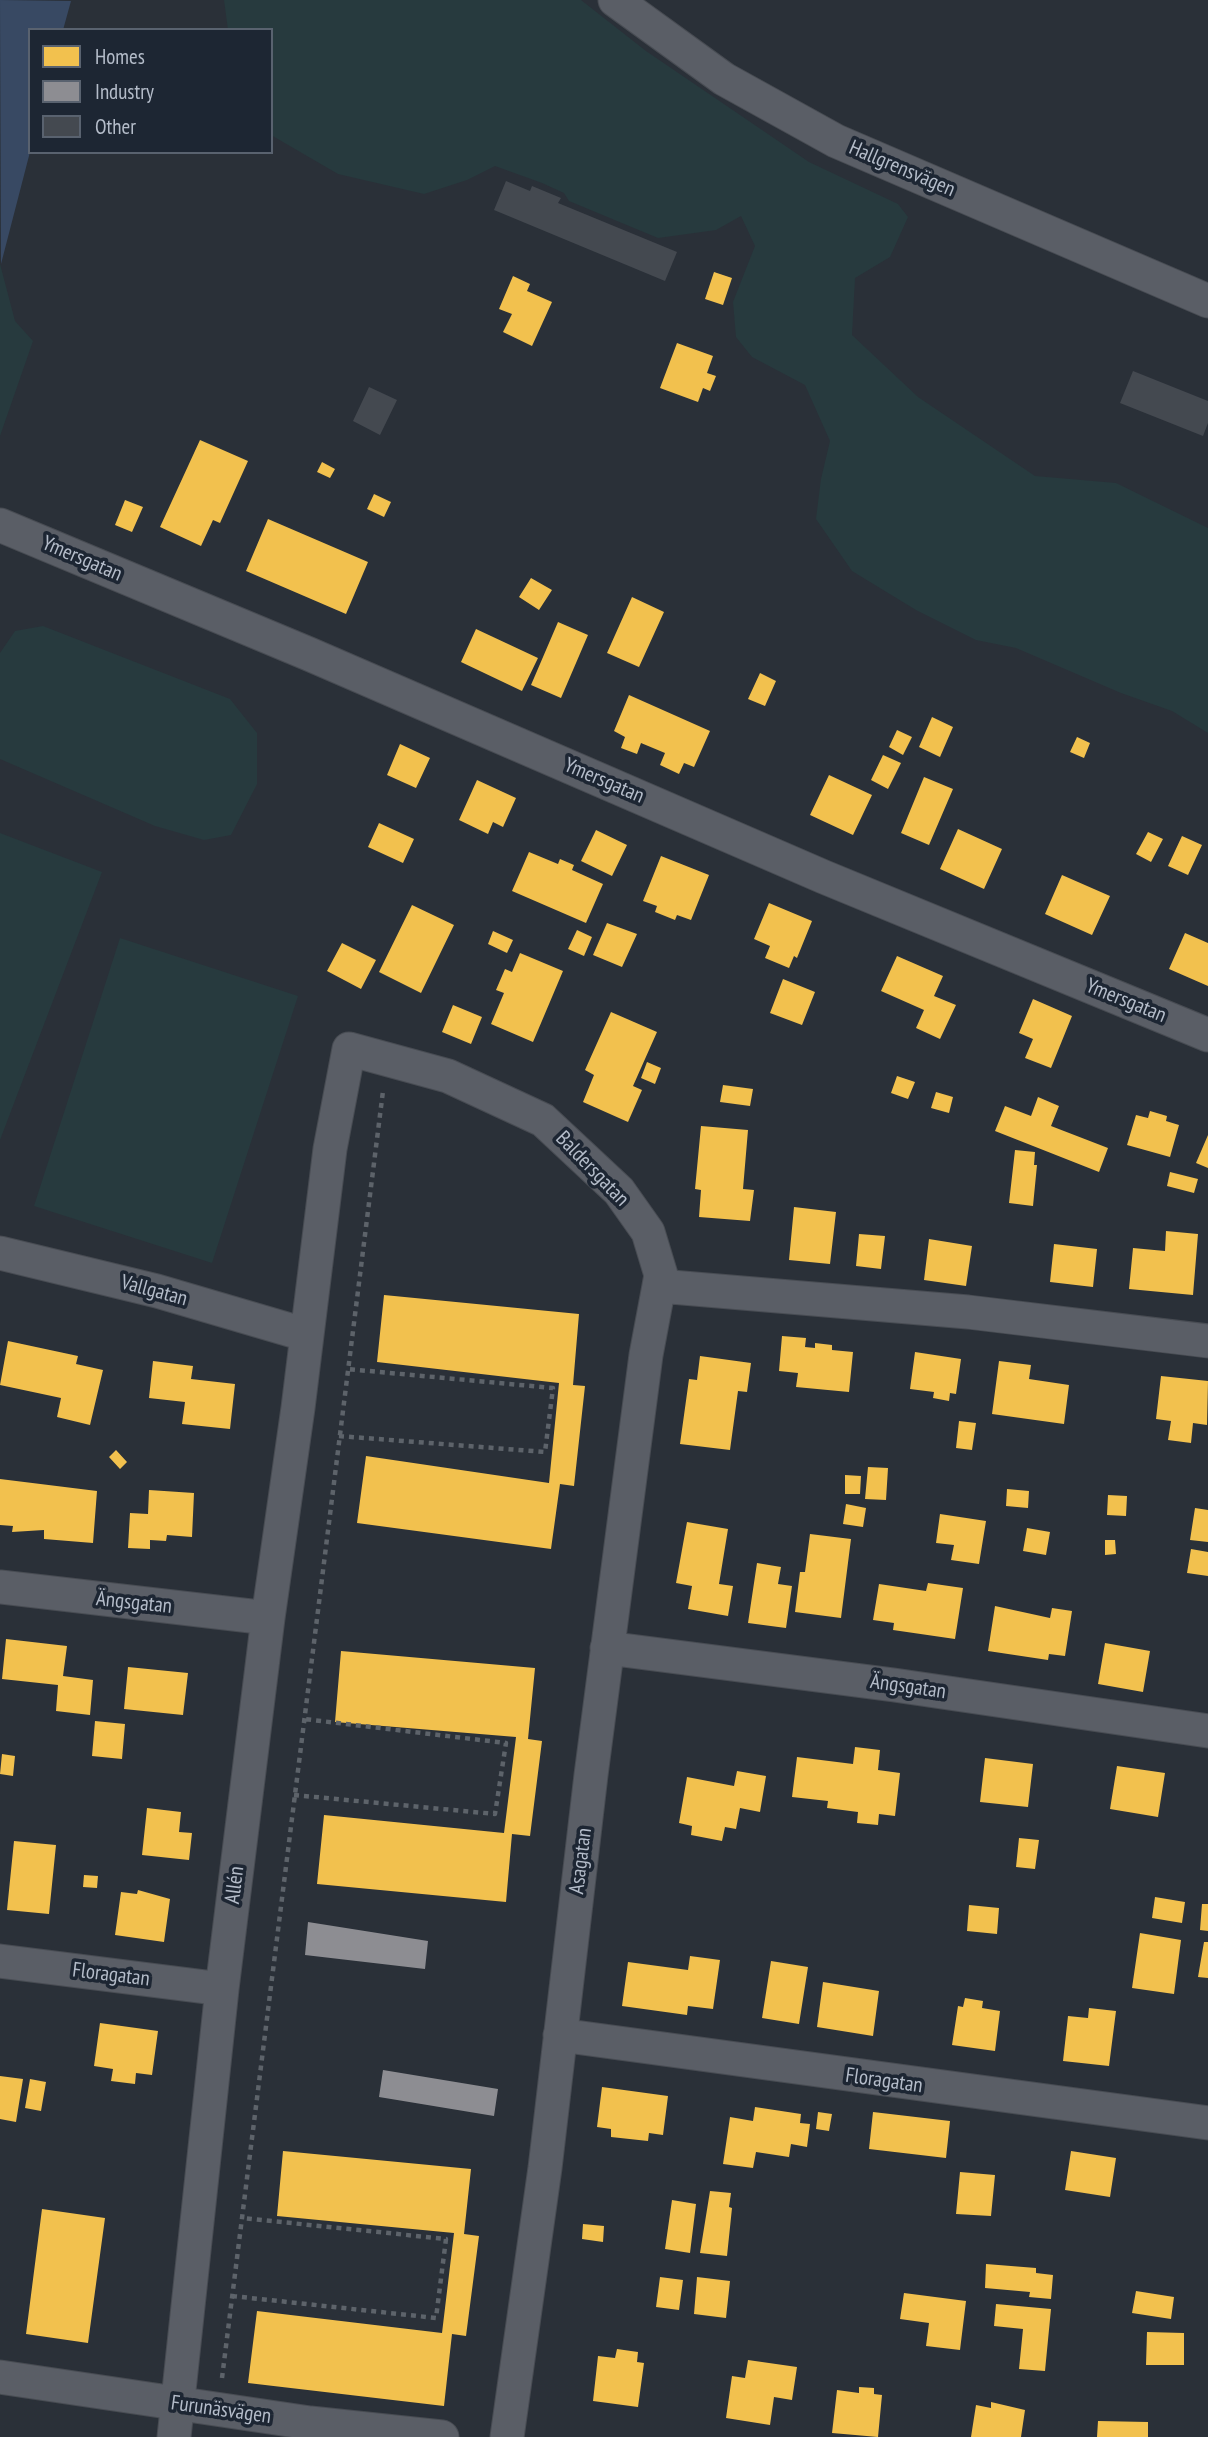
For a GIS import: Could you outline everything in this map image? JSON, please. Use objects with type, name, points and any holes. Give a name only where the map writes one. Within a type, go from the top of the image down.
[{"type":"street","name":"Hallgrensvägen","points":[[615,0],[724,79],[836,141],[1208,301]]},
{"type":"street","name":"Ymersgatan","points":[[0,525],[309,654],[824,877],[1208,1035]]},
{"type":"street","name":"Baldersgatan","points":[[307,1335],[330,1149],[349,1049],[448,1076],[543,1120],[619,1191],[648,1232],[661,1275],[659,1286]]},
{"type":"street","name":"Vallgatan","points":[[0,1253],[156,1291],[307,1335]]},
{"type":"street","points":[[659,1286],[968,1312],[1208,1341]]},
{"type":"street","name":"Asagatan","points":[[507,2437],[607,1648],[646,1355],[659,1286]]},
{"type":"street","name":"Allén","points":[[174,2437],[222,1989],[268,1618],[307,1335]]},
{"type":"street","name":"Ängsgatan","points":[[0,1587],[268,1618]]},
{"type":"street","name":"Ängsgatan","points":[[607,1648],[894,1685],[1208,1731]]},
{"type":"street","name":"Floragatan","points":[[0,1961],[222,1989]]},
{"type":"street","name":"Floragatan","points":[[560,2035],[1208,2123]]},
{"type":"street","name":"Furunäsvägen","points":[[0,2377],[178,2404],[442,2437]]},
{"type":"path","points":[[218,2409],[388,1060]]},
{"type":"path","points":[[339,1436],[545,1452],[553,1388],[347,1369]]},
{"type":"path","points":[[294,1795],[495,1814],[506,1743],[304,1720]]},
{"type":"path","points":[[232,2296],[436,2318],[446,2239],[242,2218]]},
{"type":"green space","points":[[224,0],[581,0],[646,51],[809,162],[898,204],[908,217],[890,257],[855,278],[852,335],[918,397],[1035,476],[1116,483],[1208,528],[1208,733],[1172,711],[1121,693],[1016,648],[976,640],[916,610],[852,571],[816,519],[821,479],[830,441],[805,385],[752,357],[736,337],[733,302],[755,246],[741,216],[716,230],[658,238],[569,201],[564,193],[542,183],[495,166],[467,180],[424,194],[338,174],[273,136],[273,28],[228,28]]},
{"type":"green space","points":[[0,264],[15,321],[33,341],[0,436]]},
{"type":"green space","points":[[43,626],[230,699],[257,733],[257,784],[231,835],[204,840],[155,826],[0,759],[0,653],[15,631]]},
{"type":"green space","points":[[0,833],[102,872],[0,1140]]},
{"type":"green space","points":[[120,938],[298,996],[212,1263],[34,1206]]},
{"type":"water","points":[[0,0],[71,1],[64,28],[28,28],[29,154],[1,264]]},
{"type":"building: Homes","points":[[714,272],[732,278],[723,305],[705,299]]},
{"type":"building: Homes","points":[[513,276],[530,284],[527,291],[552,302],[532,346],[503,332],[512,314],[499,309]]},
{"type":"building: Homes","points":[[677,343],[713,356],[707,373],[716,376],[710,391],[703,388],[698,402],[660,388]]},
{"type":"building: Homes","points":[[200,440],[248,461],[220,523],[213,520],[201,546],[160,527]]},
{"type":"building: Homes","points":[[322,462],[335,469],[330,478],[317,472]]},
{"type":"building: Homes","points":[[374,494],[391,502],[384,517],[367,509]]},
{"type":"building: Homes","points":[[125,500],[143,507],[132,532],[115,525]]},
{"type":"building: Homes","points":[[268,519],[368,562],[346,614],[246,571]]},
{"type":"building: Homes","points":[[531,578],[552,590],[539,610],[519,597]]},
{"type":"building: Homes","points":[[632,597],[664,612],[639,667],[607,653]]},
{"type":"building: Homes","points":[[558,622],[588,635],[561,698],[531,685]]},
{"type":"building: Homes","points":[[476,629],[538,658],[522,691],[461,662]]},
{"type":"building: Homes","points":[[760,673],[776,681],[765,706],[748,699]]},
{"type":"building: Homes","points":[[629,695],[710,731],[694,767],[684,763],[679,774],[660,765],[665,753],[641,743],[637,754],[621,748],[625,737],[614,731]]},
{"type":"building: Homes","points":[[932,717],[953,727],[940,757],[919,747]]},
{"type":"building: Homes","points":[[897,730],[912,737],[903,755],[889,747]]},
{"type":"building: Homes","points":[[1077,737],[1090,743],[1084,758],[1070,752]]},
{"type":"building: Homes","points":[[400,744],[430,758],[416,788],[387,775]]},
{"type":"building: Homes","points":[[883,755],[901,763],[888,789],[871,780]]},
{"type":"building: Homes","points":[[829,775],[872,795],[853,835],[810,815]]},
{"type":"building: Homes","points":[[924,777],[953,789],[929,845],[901,833]]},
{"type":"building: Homes","points":[[477,780],[516,798],[503,827],[493,822],[488,834],[459,820]]},
{"type":"building: Homes","points":[[379,823],[414,839],[403,863],[368,847]]},
{"type":"building: Homes","points":[[958,829],[1002,849],[984,889],[940,869]]},
{"type":"building: Homes","points":[[596,830],[627,845],[612,876],[581,861]]},
{"type":"building: Homes","points":[[1148,832],[1163,839],[1151,862],[1136,854]]},
{"type":"building: Homes","points":[[1182,836],[1202,845],[1188,875],[1168,866]]},
{"type":"building: Homes","points":[[529,852],[558,864],[560,859],[574,865],[572,870],[603,884],[586,923],[512,891]]},
{"type":"building: Homes","points":[[661,856],[709,875],[691,920],[677,915],[675,920],[655,912],[657,906],[643,901]]},
{"type":"building: Homes","points":[[1062,875],[1110,896],[1092,935],[1045,914]]},
{"type":"building: Homes","points":[[769,903],[812,921],[797,958],[794,956],[789,968],[765,958],[770,946],[754,939]]},
{"type":"building: Homes","points":[[412,905],[454,925],[421,993],[379,972]]},
{"type":"building: Homes","points":[[607,923],[637,934],[622,967],[593,955]]},
{"type":"building: Homes","points":[[577,930],[592,937],[584,956],[568,949]]},
{"type":"building: Homes","points":[[493,931],[513,940],[507,953],[488,944]]},
{"type":"building: Homes","points":[[1185,933],[1208,943],[1208,986],[1169,969]]},
{"type":"building: Homes","points":[[342,943],[376,960],[361,989],[327,971]]},
{"type":"building: Homes","points":[[520,953],[563,971],[533,1042],[491,1024],[504,993],[496,990],[505,969],[512,972]]},
{"type":"building: Homes","points":[[897,956],[943,976],[934,996],[956,1005],[940,1039],[916,1028],[924,1010],[881,991]]},
{"type":"building: Homes","points":[[783,979],[815,992],[802,1025],[770,1013]]},
{"type":"building: Homes","points":[[1033,999],[1072,1016],[1051,1068],[1025,1058],[1033,1039],[1019,1033]]},
{"type":"building: Homes","points":[[453,1005],[482,1017],[471,1044],[442,1032]]},
{"type":"building: Homes","points":[[611,1012],[657,1032],[633,1086],[642,1090],[628,1122],[583,1102],[594,1075],[585,1070]]},
{"type":"building: Homes","points":[[647,1062],[661,1068],[655,1084],[641,1078]]},
{"type":"building: Homes","points":[[897,1076],[915,1082],[908,1099],[891,1093]]},
{"type":"building: Homes","points":[[723,1085],[753,1089],[750,1106],[720,1102]]},
{"type":"building: Homes","points":[[936,1092],[953,1097],[949,1113],[931,1108]]},
{"type":"building: Homes","points":[[1038,1097],[1059,1106],[1051,1126],[1108,1148],[1099,1172],[995,1131],[1005,1106],[1031,1116]]},
{"type":"building: Homes","points":[[1150,1111],[1167,1116],[1166,1121],[1179,1125],[1170,1157],[1127,1145],[1136,1115],[1148,1118]]},
{"type":"building: Homes","points":[[701,1126],[748,1130],[743,1189],[754,1190],[750,1221],[699,1217],[701,1190],[695,1189]]},
{"type":"building: Homes","points":[[1208,1135],[1208,1168],[1196,1163]]},
{"type":"building: Homes","points":[[1015,1150],[1035,1152],[1034,1165],[1037,1165],[1033,1206],[1009,1203]]},
{"type":"building: Homes","points":[[1170,1172],[1198,1179],[1194,1193],[1167,1186]]},
{"type":"building: Homes","points":[[794,1207],[836,1212],[830,1264],[789,1260]]},
{"type":"building: Homes","points":[[1166,1231],[1198,1234],[1193,1295],[1129,1289],[1133,1248],[1165,1251]]},
{"type":"building: Homes","points":[[859,1234],[885,1236],[881,1269],[856,1266]]},
{"type":"building: Homes","points":[[929,1239],[972,1246],[966,1286],[924,1280]]},
{"type":"building: Homes","points":[[1054,1244],[1097,1249],[1093,1287],[1050,1282]]},
{"type":"building: Homes","points":[[384,1295],[579,1314],[573,1385],[585,1386],[574,1486],[560,1484],[551,1549],[357,1523],[366,1456],[549,1483],[559,1383],[377,1362]]},
{"type":"building: Homes","points":[[782,1336],[806,1338],[805,1347],[815,1348],[815,1343],[832,1345],[832,1350],[853,1352],[849,1392],[796,1387],[798,1373],[779,1371]]},
{"type":"building: Homes","points":[[8,1341],[78,1356],[76,1364],[103,1370],[90,1425],[57,1417],[61,1398],[0,1385]]},
{"type":"building: Homes","points":[[915,1352],[961,1359],[956,1394],[950,1393],[949,1401],[933,1398],[934,1392],[910,1389]]},
{"type":"building: Homes","points":[[700,1356],[751,1363],[747,1392],[738,1391],[730,1450],[680,1444],[689,1379],[697,1380]]},
{"type":"building: Homes","points":[[153,1361],[193,1366],[191,1379],[235,1384],[230,1429],[182,1424],[185,1402],[149,1398]]},
{"type":"building: Homes","points":[[999,1361],[1031,1365],[1029,1379],[1069,1385],[1064,1424],[992,1414]]},
{"type":"building: Homes","points":[[1161,1376],[1208,1381],[1207,1425],[1193,1423],[1191,1443],[1168,1440],[1171,1421],[1156,1419]]},
{"type":"building: Homes","points":[[959,1421],[976,1423],[972,1450],[956,1448]]},
{"type":"building: Homes","points":[[116,1450],[127,1462],[120,1469],[109,1457]]},
{"type":"building: Homes","points":[[868,1467],[888,1468],[886,1500],[865,1499]]},
{"type":"building: Homes","points":[[845,1475],[861,1476],[860,1494],[845,1494]]},
{"type":"building: Homes","points":[[0,1479],[97,1491],[93,1543],[44,1539],[44,1530],[12,1532],[13,1526],[0,1525]]},
{"type":"building: Homes","points":[[1007,1489],[1029,1491],[1028,1508],[1006,1506]]},
{"type":"building: Homes","points":[[149,1490],[194,1493],[192,1537],[167,1535],[166,1541],[150,1540],[150,1549],[128,1548],[130,1513],[148,1514]]},
{"type":"building: Homes","points":[[1108,1495],[1127,1496],[1126,1516],[1107,1515]]},
{"type":"building: Homes","points":[[846,1504],[866,1508],[863,1527],[843,1524]]},
{"type":"building: Homes","points":[[1195,1508],[1208,1510],[1208,1542],[1190,1540]]},
{"type":"building: Homes","points":[[940,1514],[986,1521],[979,1564],[951,1560],[954,1545],[936,1543]]},
{"type":"building: Homes","points":[[687,1522],[728,1529],[719,1584],[733,1586],[728,1616],[688,1609],[692,1586],[676,1583]]},
{"type":"building: Homes","points":[[1027,1528],[1050,1532],[1046,1555],[1023,1551]]},
{"type":"building: Homes","points":[[810,1534],[851,1539],[841,1618],[795,1612],[800,1572],[805,1572]]},
{"type":"building: Homes","points":[[1105,1540],[1115,1540],[1116,1554],[1105,1555]]},
{"type":"building: Homes","points":[[1191,1549],[1208,1552],[1208,1576],[1187,1573]]},
{"type":"building: Homes","points":[[757,1563],[781,1567],[778,1584],[792,1586],[786,1628],[748,1623]]},
{"type":"building: Homes","points":[[928,1583],[963,1588],[955,1639],[893,1630],[894,1623],[873,1620],[879,1584],[926,1591]]},
{"type":"building: Homes","points":[[995,1606],[1050,1618],[1052,1608],[1072,1611],[1065,1656],[1049,1654],[1048,1660],[988,1651]]},
{"type":"building: Homes","points":[[6,1639],[67,1646],[63,1676],[93,1680],[90,1715],[56,1711],[58,1685],[2,1679]]},
{"type":"building: Homes","points":[[1105,1643],[1150,1651],[1143,1692],[1098,1684]]},
{"type":"building: Homes","points":[[341,1651],[535,1668],[528,1739],[542,1741],[530,1836],[512,1834],[506,1902],[317,1884],[324,1815],[504,1833],[516,1737],[335,1722]]},
{"type":"building: Homes","points":[[128,1667],[188,1673],[183,1715],[124,1709]]},
{"type":"building: Homes","points":[[95,1721],[125,1724],[122,1759],[92,1756]]},
{"type":"building: Homes","points":[[855,1747],[880,1750],[878,1770],[900,1773],[895,1816],[879,1814],[878,1825],[857,1823],[858,1812],[827,1808],[828,1801],[792,1797],[797,1757],[853,1764]]},
{"type":"building: Homes","points":[[2,1754],[15,1756],[13,1776],[0,1774]]},
{"type":"building: Homes","points":[[985,1758],[1033,1764],[1028,1807],[980,1802]]},
{"type":"building: Homes","points":[[1117,1766],[1165,1773],[1158,1817],[1110,1809]]},
{"type":"building: Homes","points":[[737,1771],[766,1776],[760,1812],[740,1808],[736,1829],[725,1827],[722,1841],[691,1835],[692,1826],[679,1823],[687,1777],[734,1786]]},
{"type":"building: Homes","points":[[147,1808],[181,1812],[179,1832],[192,1833],[189,1860],[142,1855]]},
{"type":"building: Homes","points":[[1019,1838],[1039,1840],[1035,1869],[1016,1867]]},
{"type":"building: Homes","points":[[14,1841],[56,1845],[49,1914],[7,1910]]},
{"type":"building: Homes","points":[[84,1875],[98,1876],[97,1888],[83,1887]]},
{"type":"building: Homes","points":[[138,1890],[170,1899],[164,1942],[115,1935],[121,1892],[137,1894]]},
{"type":"building: Homes","points":[[1155,1897],[1185,1902],[1182,1923],[1152,1918]]},
{"type":"building: Homes","points":[[1202,1904],[1208,1904],[1208,1931],[1200,1930]]},
{"type":"building: Homes","points":[[969,1905],[999,1908],[997,1934],[967,1931]]},
{"type":"building: Homes","points":[[1140,1933],[1181,1940],[1174,1994],[1132,1988]]},
{"type":"building: Homes","points":[[1204,1942],[1208,1942],[1208,1978],[1198,1977]]},
{"type":"building: Homes","points":[[690,1956],[720,1960],[713,2009],[688,2006],[687,2015],[622,2006],[628,1962],[688,1970]]},
{"type":"building: Homes","points":[[771,1961],[808,1967],[799,2024],[762,2018]]},
{"type":"building: Homes","points":[[823,1982],[879,1991],[873,2036],[817,2027]]},
{"type":"building: Homes","points":[[965,1998],[983,2001],[982,2008],[1000,2011],[995,2051],[952,2045],[958,2006],[963,2007]]},
{"type":"building: Homes","points":[[1089,2008],[1116,2011],[1109,2066],[1063,2061],[1068,2016],[1088,2018]]},
{"type":"building: Homes","points":[[100,2023],[158,2031],[152,2075],[136,2073],[135,2084],[111,2081],[113,2069],[94,2066]]},
{"type":"building: Homes","points":[[0,2076],[23,2079],[16,2122],[0,2119]]},
{"type":"building: Homes","points":[[30,2079],[46,2082],[41,2111],[25,2108]]},
{"type":"building: Homes","points":[[602,2087],[668,2096],[663,2135],[649,2133],[648,2141],[611,2137],[611,2129],[597,2127]]},
{"type":"building: Homes","points":[[755,2107],[801,2114],[800,2123],[810,2124],[807,2147],[791,2144],[789,2157],[756,2152],[753,2168],[723,2164],[730,2117],[753,2121]]},
{"type":"building: Homes","points":[[818,2112],[832,2114],[829,2131],[816,2129]]},
{"type":"building: Homes","points":[[873,2112],[950,2121],[946,2158],[869,2149]]},
{"type":"building: Homes","points":[[283,2151],[471,2169],[464,2234],[479,2236],[466,2336],[452,2334],[444,2406],[248,2383],[257,2311],[442,2333],[454,2233],[277,2216]]},
{"type":"building: Homes","points":[[1071,2151],[1116,2158],[1110,2197],[1065,2190]]},
{"type":"building: Homes","points":[[960,2172],[995,2175],[991,2216],[956,2214]]},
{"type":"building: Homes","points":[[710,2191],[731,2193],[727,2256],[700,2253]]},
{"type":"building: Homes","points":[[672,2200],[696,2204],[690,2253],[665,2249]]},
{"type":"building: Homes","points":[[42,2209],[105,2218],[88,2343],[26,2334]]},
{"type":"building: Homes","points":[[583,2224],[604,2226],[603,2242],[582,2239]]},
{"type":"building: Homes","points":[[986,2264],[1036,2268],[1036,2273],[1053,2275],[1051,2299],[1029,2297],[1030,2292],[985,2288]]},
{"type":"building: Homes","points":[[660,2277],[683,2280],[679,2310],[656,2307]]},
{"type":"building: Homes","points":[[697,2277],[730,2281],[726,2318],[694,2314]]},
{"type":"building: Homes","points":[[1136,2291],[1174,2297],[1171,2319],[1132,2313]]},
{"type":"building: Homes","points":[[904,2293],[966,2301],[960,2350],[926,2346],[929,2323],[900,2319]]},
{"type":"building: Homes","points":[[996,2304],[1051,2309],[1045,2371],[1019,2369],[1023,2329],[994,2326]]},
{"type":"building: Homes","points":[[1147,2332],[1184,2333],[1184,2365],[1146,2365]]},
{"type":"building: Homes","points":[[617,2349],[638,2352],[637,2362],[644,2363],[638,2407],[593,2401],[598,2356],[615,2358]]},
{"type":"building: Homes","points":[[748,2360],[797,2367],[792,2400],[774,2397],[770,2425],[726,2418],[732,2376],[745,2378]]},
{"type":"building: Homes","points":[[859,2387],[874,2388],[874,2394],[882,2395],[878,2437],[832,2433],[837,2390],[859,2393]]},
{"type":"building: Homes","points":[[991,2402],[1025,2410],[1021,2437],[971,2437],[976,2405],[991,2408]]},
{"type":"building: Homes","points":[[1098,2421],[1148,2422],[1148,2437],[1097,2437]]},
{"type":"building: Industry","points":[[308,1922],[428,1941],[425,1969],[305,1955]]},
{"type":"building: Industry","points":[[383,2070],[498,2089],[494,2116],[379,2097]]},
{"type":"building: Other","points":[[506,181],[530,191],[532,186],[561,198],[558,203],[677,252],[665,281],[494,210]]},
{"type":"building: Other","points":[[1133,371],[1208,401],[1208,423],[1203,436],[1120,403]]},
{"type":"building: Other","points":[[369,387],[397,400],[380,435],[353,421]]}]
